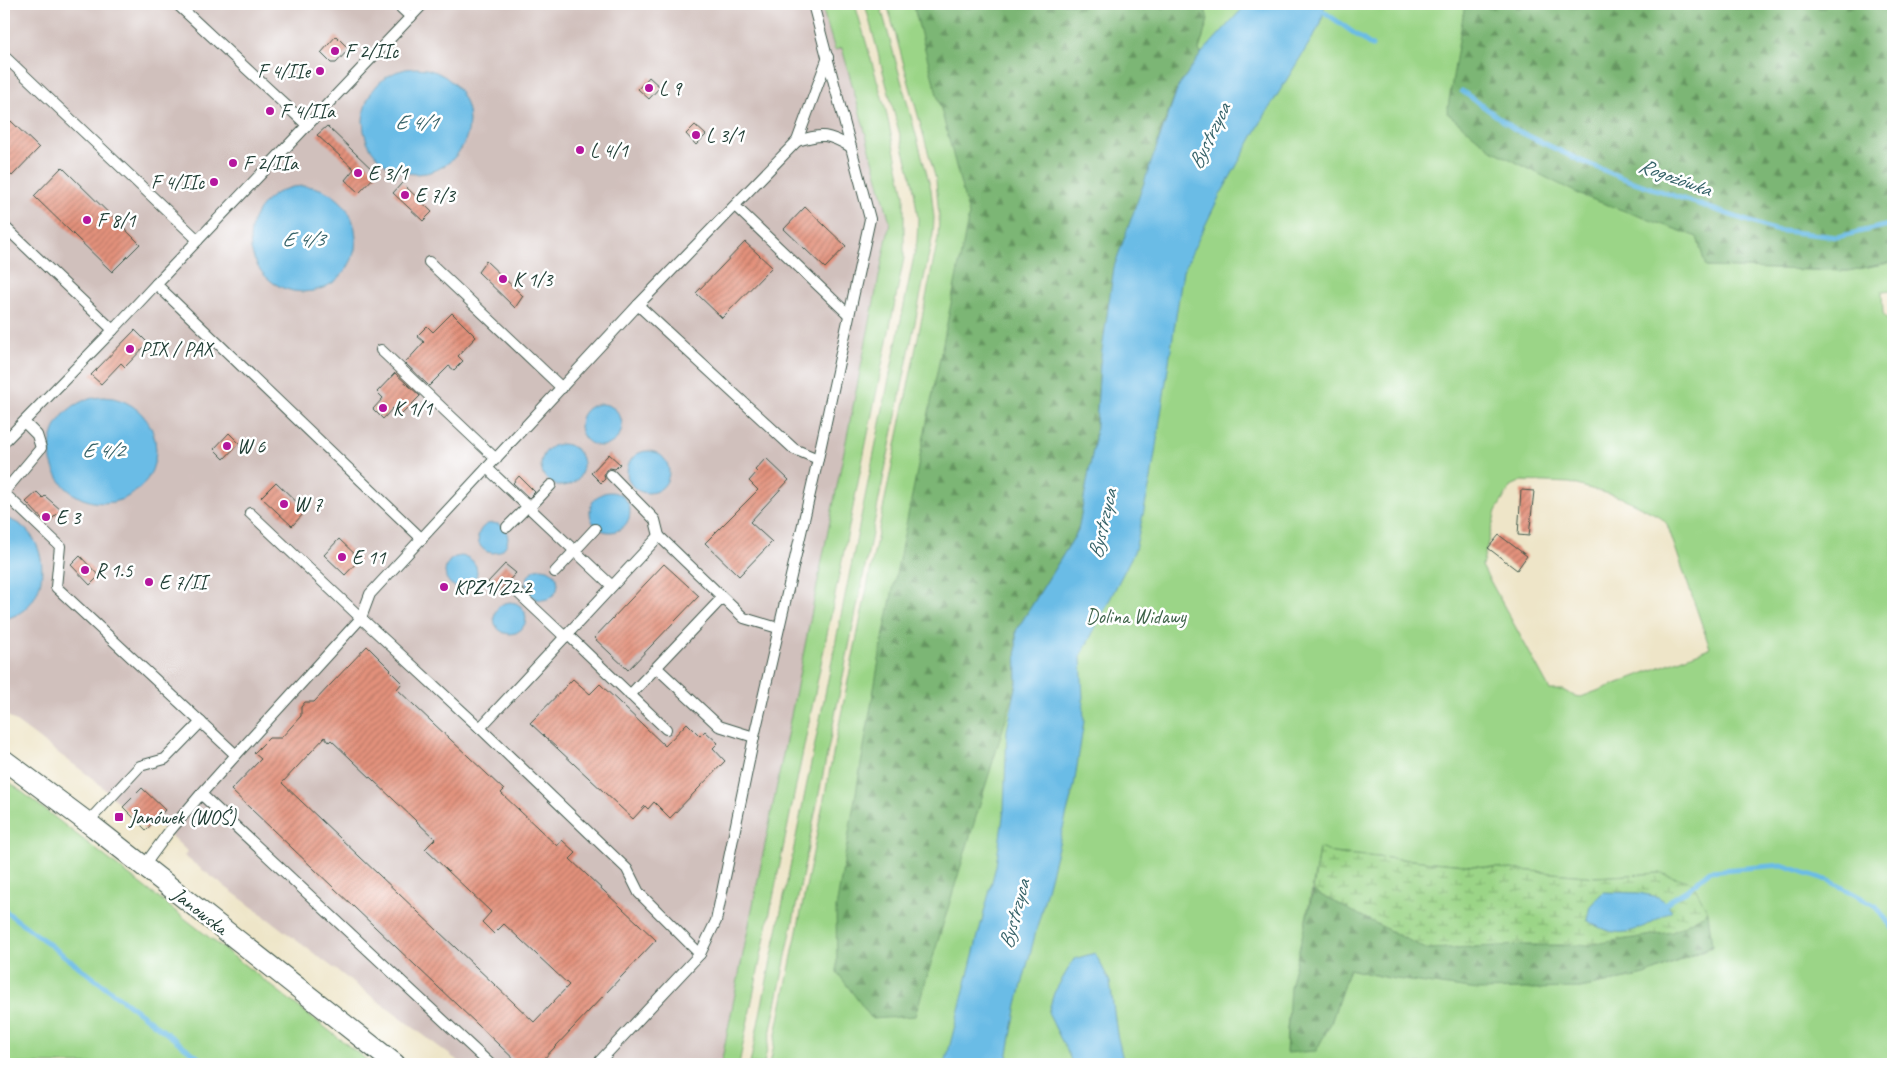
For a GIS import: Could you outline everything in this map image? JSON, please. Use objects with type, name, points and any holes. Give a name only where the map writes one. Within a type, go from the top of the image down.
[{"type":"street","name":"Janowska","points":[[4,760],[88,823],[395,1064]]},
{"type":"lane","points":[[177,4],[307,125]]},
{"type":"lane","points":[[398,4],[411,17]]},
{"type":"lane","points":[[4,442],[423,4]]},
{"type":"lane","points":[[597,1064],[700,954],[716,921],[754,736],[818,460],[870,219],[813,4]]},
{"type":"lane","points":[[4,56],[198,240]]},
{"type":"lane","points":[[143,867],[168,833],[201,794],[360,618],[370,594],[638,306],[797,141],[828,57]]},
{"type":"lane","points":[[797,141],[816,135],[832,136],[851,147]]},
{"type":"lane","points":[[734,206],[848,314]]},
{"type":"lane","points":[[4,226],[113,330]]},
{"type":"lane","points":[[430,262],[562,388]]},
{"type":"lane","points":[[156,284],[422,539]]},
{"type":"lane","points":[[638,306],[794,449],[818,460]]},
{"type":"lane","points":[[381,350],[496,458]]},
{"type":"lane","points":[[24,422],[37,435],[41,448],[4,492],[60,546],[56,587],[236,755]]},
{"type":"lane","points":[[488,468],[612,586]]},
{"type":"lane","points":[[611,475],[655,520],[659,536],[722,598],[744,618],[778,628]]},
{"type":"lane","points":[[507,527],[551,485]]},
{"type":"lane","points":[[250,513],[627,868],[639,892],[700,954]]},
{"type":"lane","points":[[555,572],[595,528]]},
{"type":"lane","points":[[480,728],[659,536]]},
{"type":"lane","points":[[514,589],[666,729]]},
{"type":"lane","points":[[630,695],[722,598]]},
{"type":"lane","points":[[657,668],[719,726],[754,736]]},
{"type":"lane","points":[[88,823],[140,766],[166,759],[201,722]]},
{"type":"lane","points":[[201,794],[490,1064]]},
{"type":"shaded area","points":[[4,4],[830,4],[890,222],[721,1064],[462,1064],[184,856],[188,852],[155,821],[146,830],[96,781],[4,713]]},
{"type":"green space","points":[[821,4],[855,4],[886,111],[904,195],[904,258],[739,1064],[721,1064],[890,222],[842,48],[835,50]]},
{"type":"green space","points":[[865,4],[880,4],[931,189],[934,218],[933,234],[764,1064],[750,1064],[917,241],[918,219],[913,184]]},
{"type":"green space","name":"Dolina Widawy","points":[[887,4],[1893,4],[1706,267],[1847,271],[1893,262],[1893,290],[1882,291],[1883,314],[1893,327],[1893,1064],[770,1064],[938,239],[939,217],[936,180]],"holes":[[[1522,481],[1570,483],[1623,498],[1659,516],[1667,524],[1710,648],[1581,697],[1574,696],[1564,690],[1550,690],[1482,566],[1496,511],[1511,486]],[[1319,849],[1333,853],[1596,877],[1660,873],[1712,947],[1645,975],[1580,988],[1388,978],[1348,969],[1331,1023],[1287,1052],[1287,1029],[1292,991]]]},
{"type":"green space","points":[[913,4],[1204,4],[1208,20],[1199,50],[1201,54],[1178,87],[1161,131],[1100,364],[1095,439],[1078,531],[1016,631],[1017,683],[915,1016],[872,1019],[837,972],[836,908],[882,643],[969,215]]},
{"type":"green space","points":[[1465,4],[1893,4],[1893,262],[1848,271],[1706,267],[1697,237],[1583,196],[1492,150],[1447,113]]},
{"type":"green space","points":[[4,778],[372,1064],[4,1064]]},
{"type":"green space","points":[[1319,848],[1333,853],[1596,877],[1660,873],[1692,882],[1708,912],[1672,932],[1587,945],[1519,945],[1426,949],[1313,891]]},
{"type":"green space","points":[[1313,891],[1426,949],[1519,945],[1587,945],[1672,932],[1708,912],[1712,946],[1645,975],[1580,988],[1478,990],[1388,978],[1349,969],[1331,1023],[1316,1051],[1286,1053],[1290,987]]},
{"type":"water","name":"Bystrzyca","points":[[1245,4],[1325,4],[1321,24],[1265,115],[1219,197],[1183,271],[1151,479],[1135,550],[1081,656],[1084,721],[1074,786],[1017,1004],[1006,1064],[945,1064],[996,866],[1004,810],[1007,730],[1017,683],[1016,631],[1078,531],[1095,439],[1100,364],[1114,267],[1178,87],[1201,54]]},
{"type":"water","name":"E 4/1","points":[[416,68],[436,72],[453,84],[465,101],[469,121],[465,141],[453,158],[436,170],[416,174],[396,170],[379,158],[367,141],[363,121],[367,101],[379,84],[396,72]]},
{"type":"water","name":"E 4/3","points":[[303,186],[323,190],[340,202],[352,219],[356,239],[352,259],[340,276],[323,288],[303,292],[283,288],[266,276],[254,259],[250,239],[254,219],[266,202],[283,190]]},
{"type":"water","name":"E 4/2","points":[[103,397],[123,401],[140,413],[152,430],[156,450],[152,470],[140,487],[123,499],[103,503],[83,499],[66,487],[54,470],[50,450],[54,430],[66,413],[83,401]]},
{"type":"water","points":[[605,404],[613,407],[619,413],[622,425],[619,437],[613,443],[597,446],[589,443],[583,437],[580,421],[583,413],[589,407]]},
{"type":"water","points":[[562,444],[577,450],[583,465],[577,480],[562,486],[547,480],[541,465],[547,450]]},
{"type":"water","points":[[652,451],[660,454],[666,460],[669,472],[666,484],[660,490],[644,493],[636,490],[630,484],[627,468],[630,460],[636,454]]},
{"type":"water","points":[[614,492],[621,495],[627,501],[630,512],[629,520],[621,529],[614,532],[606,532],[599,529],[591,520],[590,508],[593,501],[602,493]]},
{"type":"water","points":[[4,518],[20,525],[32,537],[39,552],[42,569],[40,586],[33,601],[21,612],[4,619]]},
{"type":"water","points":[[493,523],[504,527],[508,538],[504,549],[493,553],[482,549],[478,538],[482,527]]},
{"type":"water","points":[[461,556],[467,557],[472,561],[476,566],[476,578],[472,583],[467,587],[461,588],[455,587],[450,583],[446,578],[445,572],[446,566],[450,561],[455,557]]},
{"type":"water","points":[[542,568],[553,573],[558,584],[553,595],[542,600],[531,595],[526,584],[531,573]]},
{"type":"water","points":[[510,602],[516,603],[521,607],[525,612],[525,624],[521,629],[516,633],[510,634],[504,633],[499,629],[495,624],[494,618],[495,612],[499,607],[504,603]]},
{"type":"water","points":[[1603,892],[1639,893],[1659,897],[1672,910],[1641,928],[1631,931],[1610,931],[1587,920],[1590,906]]},
{"type":"water","points":[[1095,953],[1110,982],[1117,1034],[1124,1064],[1073,1064],[1048,1013],[1054,993],[1074,959]]},
{"type":"building","name":"F 2/IIc","points":[[336,36],[349,49],[336,63],[331,63],[321,53]]},
{"type":"building","name":"L 9","points":[[649,77],[660,87],[649,99],[638,89]]},
{"type":"building","points":[[11,121],[39,148],[12,176],[4,168],[4,128]]},
{"type":"building","name":"L 3/1","points":[[695,125],[706,135],[696,145],[686,134]]},
{"type":"building","points":[[327,126],[377,174],[359,193],[345,180],[354,169],[317,135]]},
{"type":"building","name":"F 8/1","points":[[62,167],[140,244],[112,272],[34,196]]},
{"type":"building","points":[[402,183],[432,212],[423,221],[393,193]]},
{"type":"building","points":[[805,207],[846,246],[825,268],[784,229]]},
{"type":"building","points":[[745,242],[772,267],[722,318],[696,293]]},
{"type":"building","points":[[486,261],[523,296],[515,308],[478,272]]},
{"type":"building","points":[[452,313],[476,337],[458,356],[463,361],[454,370],[449,366],[429,386],[405,363],[424,342],[417,336],[427,326],[433,332]]},
{"type":"building","name":"PIX / PAX","points":[[135,330],[148,343],[125,367],[121,363],[101,384],[91,375]]},
{"type":"building","points":[[395,373],[420,396],[401,415],[393,408],[383,419],[373,409],[383,398],[377,392]]},
{"type":"building","name":"W 6","points":[[229,433],[239,443],[224,459],[214,449]]},
{"type":"building","points":[[609,454],[620,464],[615,469],[610,468],[606,470],[604,474],[605,479],[601,483],[591,473]]},
{"type":"building","points":[[766,458],[789,480],[750,522],[772,542],[739,576],[705,543],[758,490],[749,481],[757,472],[755,470]]},
{"type":"building","points":[[519,476],[535,492],[529,498],[513,483]]},
{"type":"building","name":"W 7","points":[[276,482],[306,511],[292,526],[261,497]]},
{"type":"building","points":[[1521,490],[1534,491],[1529,536],[1518,535]]},
{"type":"building","name":"E 3","points":[[37,492],[43,498],[45,496],[61,510],[47,524],[26,502]]},
{"type":"building","points":[[1499,535],[1527,556],[1517,570],[1488,548]]},
{"type":"building","name":"E 11","points":[[339,539],[360,559],[345,575],[324,555]]},
{"type":"building","name":"R 1.5","points":[[80,556],[99,576],[90,585],[71,565]]},
{"type":"building","points":[[505,564],[516,573],[498,592],[488,582]]},
{"type":"building","points":[[664,564],[699,596],[628,670],[594,638]]},
{"type":"building","points":[[367,646],[402,683],[397,689],[504,790],[501,793],[557,846],[562,840],[576,853],[570,859],[656,940],[539,1064],[519,1064],[231,790],[261,759],[254,753],[269,738],[281,738],[301,716],[301,707],[305,702],[314,702]],"holes":[[[325,737],[329,742],[331,740],[435,839],[425,849],[491,912],[482,922],[494,934],[504,924],[569,985],[534,1022],[282,783]]]},
{"type":"building","points":[[573,679],[590,694],[600,684],[665,746],[687,723],[700,736],[705,731],[718,743],[713,748],[725,761],[670,818],[654,802],[648,809],[645,806],[633,819],[530,723]]},
{"type":"building","points":[[142,788],[165,810],[146,830],[123,807]]},
{"type":"waterway","name":"Rogożówka","points":[[1313,4],[1372,46]]},
{"type":"waterway","name":"Rogożówka","points":[[1462,91],[1516,130],[1579,160],[1625,179],[1774,230],[1837,237],[1893,224]]},
{"type":"waterway","points":[[1661,906],[1687,890],[1710,871],[1782,865],[1830,881],[1876,906],[1893,929]]},
{"type":"waterway","points":[[4,910],[207,1064]]},
{"type":"place","name":"F 2/IIc","points":[[335,51]]},
{"type":"place","name":"F 4/IIe","points":[[320,71]]},
{"type":"place","name":"L 9","points":[[649,88]]},
{"type":"place","name":"F 4/IIa","points":[[270,111]]},
{"type":"place","name":"L 3/1","points":[[696,135]]},
{"type":"place","name":"L 4/1","points":[[580,150]]},
{"type":"place","name":"F 2/IIa","points":[[233,163]]},
{"type":"place","name":"E 3/1","points":[[358,173]]},
{"type":"place","name":"F 4/IIc","points":[[214,182]]},
{"type":"place","name":"E 7/3","points":[[405,195]]},
{"type":"place","name":"F 8/1","points":[[87,220]]},
{"type":"place","name":"K 1/3","points":[[503,279]]},
{"type":"place","name":"PIX / PAX","points":[[130,349]]},
{"type":"place","name":"K 1/1","points":[[383,408]]},
{"type":"place","name":"W 6","points":[[227,446]]},
{"type":"place","name":"W 7","points":[[284,504]]},
{"type":"place","name":"E 3","points":[[46,517]]},
{"type":"place","name":"E 11","points":[[342,557]]},
{"type":"place","name":"R 1.5","points":[[85,570]]},
{"type":"place","name":"E 7/II","points":[[149,582]]},
{"type":"place","name":"KPZ1/Z2.2","points":[[444,587]]},
{"type":"place","name":"Janówek (WOŚ)","points":[[119,817]]}]
